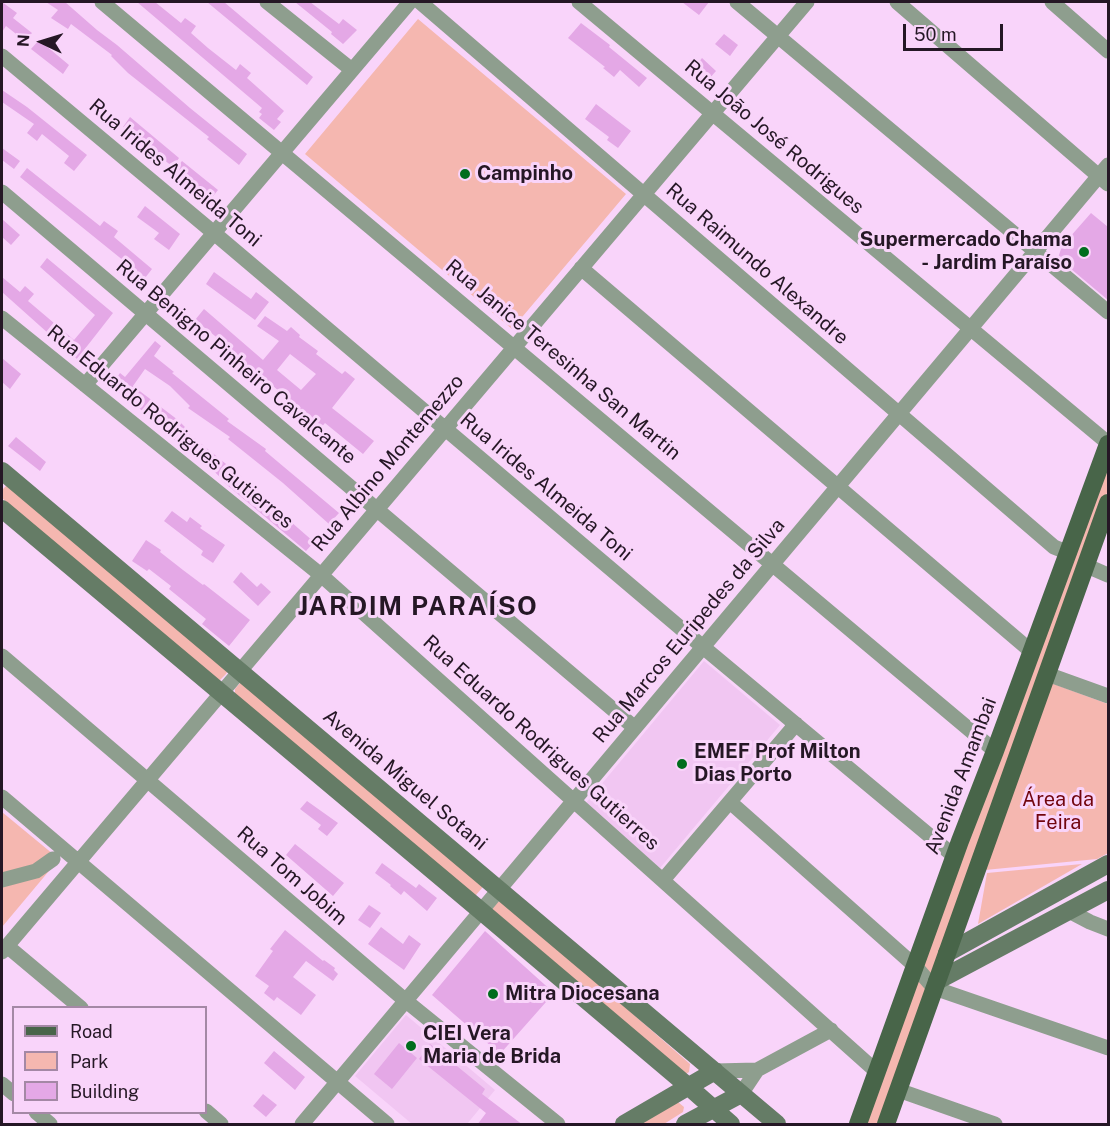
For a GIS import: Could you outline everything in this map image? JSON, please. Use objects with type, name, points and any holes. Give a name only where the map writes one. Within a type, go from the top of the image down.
[{"type":"main road","name":"Avenida Amambai","points":[[858,1125],[954,856],[995,752],[1108,443]]},
{"type":"main road","points":[[886,1125],[935,985],[953,950],[1047,674],[1108,504]]},
{"type":"street","name":"Rua Janice Teresinha San Martin","points":[[102,2],[773,563],[995,752]]},
{"type":"street","points":[[267,2],[352,70]]},
{"type":"street","points":[[85,385],[410,2]]},
{"type":"street","name":"Rua Raimundo Alexandre","points":[[420,2],[1054,548],[1069,553]]},
{"type":"street","name":"Rua João José Rodrigues","points":[[579,2],[1108,443]]},
{"type":"street","points":[[737,2],[1108,312]]},
{"type":"street","name":"Rua Albino Montemezzo","points":[[4,949],[807,2]]},
{"type":"street","points":[[897,2],[1105,175]]},
{"type":"street","points":[[1053,2],[1108,51]]},
{"type":"street","name":"Rua Irides Almeida Toni","points":[[2,56],[954,856]]},
{"type":"street","name":"Rua Marcos Euripedes da Silva","points":[[302,1125],[1036,251],[1105,175]]},
{"type":"street","name":"Rua Benigno Pinheiro Cavalcante","points":[[2,192],[635,728]]},
{"type":"street","points":[[581,268],[1032,652]]},
{"type":"street","name":"Rua Eduardo Rodrigues Gutierres","points":[[2,318],[321,575],[877,1072]]},
{"type":"street","name":"Avenida Miguel Sotani","points":[[2,474],[500,889],[777,1125]]},
{"type":"street","points":[[2,509],[222,692],[731,1125]]},
{"type":"street","points":[[1087,566],[1108,575]]},
{"type":"street","name":"Rua Tom Jobim","points":[[2,656],[406,1001],[558,1125]]},
{"type":"street","points":[[1047,674],[1108,696]]},
{"type":"street","points":[[663,880],[796,724]]},
{"type":"street","points":[[2,798],[387,1125]]},
{"type":"street","points":[[730,802],[935,985],[1108,1048]]},
{"type":"street","points":[[2,880],[36,871],[53,859]]},
{"type":"street","points":[[965,966],[953,950],[1108,864]]},
{"type":"street","points":[[935,985],[965,966],[1108,890]]},
{"type":"street","points":[[1069,911],[1108,929]]},
{"type":"street","points":[[4,949],[78,1006]]},
{"type":"street","points":[[624,1125],[715,1071],[757,1070],[831,1030]]},
{"type":"street","points":[[685,1125],[741,1094],[757,1070]]},
{"type":"street","points":[[898,1090],[995,1125]]},
{"type":"street","points":[[207,1112],[221,1125]]},
{"type":"street","points":[[37,1114],[50,1125]]},
{"type":"shaded area","name":"EMEF Prof Milton Dias Porto","points":[[704,661],[780,725],[660,868],[585,804]]},
{"type":"shaded area","name":"CIEI Vera Maria de Brida","points":[[406,1015],[495,1090],[467,1124],[412,1124],[355,1076]]},
{"type":"green space","name":"Campinho","points":[[418,19],[626,194],[512,329],[305,154]]},
{"type":"green space","points":[[1108,458],[1108,490],[879,1124],[863,1124]]},
{"type":"green space","points":[[8,484],[228,670],[226,674],[220,680],[216,679],[2,498],[2,490]]},
{"type":"green space","points":[[240,683],[244,683],[483,883],[476,895],[471,895],[235,694],[235,689]]},
{"type":"green space","name":"Área da Feira","points":[[1051,683],[1108,704],[1108,853],[1097,859],[985,870]]},
{"type":"green space","points":[[2,812],[59,859],[2,927]]},
{"type":"green space","points":[[1082,864],[978,924],[987,873]]},
{"type":"green space","points":[[504,901],[690,1064],[689,1072],[686,1074],[492,909],[496,902]]},
{"type":"green space","points":[[678,1102],[684,1107],[683,1112],[664,1124],[635,1124]]},
{"type":"building","points":[[2,2],[17,13],[13,18],[32,33],[25,41],[6,26],[2,32]]},
{"type":"building","points":[[46,2],[65,2],[247,154],[239,165],[207,139],[209,137],[128,73],[112,55],[71,24],[68,29],[51,18],[58,10]]},
{"type":"building","points":[[137,2],[155,2],[181,23],[185,18],[196,26],[191,33],[208,48],[236,70],[240,64],[251,73],[247,78],[284,111],[277,119],[281,122],[274,130],[259,118],[262,108]]},
{"type":"building","points":[[207,2],[224,2],[313,77],[307,85]]},
{"type":"building","points":[[295,2],[310,2],[339,24],[343,19],[357,30],[343,44]]},
{"type":"building","points":[[682,2],[709,2],[699,15]]},
{"type":"building","points":[[581,23],[647,78],[639,87],[620,70],[614,77],[603,68],[605,67],[568,38]]},
{"type":"building","points":[[724,34],[738,45],[730,56],[715,44]]},
{"type":"building","points":[[39,40],[69,65],[63,74],[31,49]]},
{"type":"building","points":[[702,58],[716,71],[709,79],[695,67]]},
{"type":"building","points":[[2,90],[87,155],[74,171],[64,163],[69,156],[42,134],[37,141],[27,133],[34,124],[2,102]]},
{"type":"building","points":[[596,104],[631,131],[618,148],[607,140],[609,137],[585,119]]},
{"type":"building","points":[[130,117],[179,158],[173,167],[123,127]]},
{"type":"building","points":[[2,148],[20,161],[14,169],[2,160]]},
{"type":"building","points":[[182,161],[218,190],[210,200],[175,170]]},
{"type":"building","points":[[27,168],[100,226],[104,221],[118,231],[114,237],[152,269],[145,278],[20,177]]},
{"type":"building","points":[[145,206],[180,234],[169,250],[154,239],[159,233],[137,217]]},
{"type":"building","name":"Supermercado Chama - Jardim Paraíso","points":[[1091,213],[1108,227],[1108,300],[1058,258],[1062,246]]},
{"type":"building","points":[[2,219],[20,235],[11,245],[2,237]]},
{"type":"building","points":[[47,258],[113,313],[77,359],[2,292],[2,277],[20,292],[25,286],[34,294],[28,301],[74,340],[95,315],[40,267]]},
{"type":"building","points":[[214,272],[251,299],[256,292],[269,302],[255,320],[206,284]]},
{"type":"building","points":[[204,309],[263,360],[279,341],[257,326],[265,316],[287,331],[291,327],[300,335],[299,337],[318,351],[316,354],[342,374],[345,371],[355,379],[332,408],[374,441],[363,454],[325,423],[320,429],[267,381],[265,383],[230,358],[235,352],[195,320]],"holes":[[[290,354],[316,374],[301,390],[277,370]]]},
{"type":"building","points":[[155,341],[161,346],[154,356],[174,372],[172,373],[229,419],[227,421],[266,449],[265,451],[339,513],[329,524],[228,439],[230,437],[188,408],[190,406],[170,386],[145,369],[133,386],[178,420],[188,430],[188,433],[242,477],[240,481],[314,542],[306,551],[221,480],[197,455],[196,458],[185,450],[168,434],[169,432],[111,386],[120,373],[125,377]]},
{"type":"building","points":[[2,358],[21,374],[10,389],[2,382]]},
{"type":"building","points":[[16,437],[46,462],[40,471],[8,446]]},
{"type":"building","points":[[172,511],[187,522],[190,517],[202,526],[200,528],[225,545],[213,563],[201,555],[203,551],[164,521]]},
{"type":"building","points":[[146,540],[250,620],[229,646],[202,624],[206,619],[169,589],[171,586],[149,569],[147,571],[132,561]]},
{"type":"building","points":[[241,572],[257,587],[261,583],[271,592],[258,606],[233,582]]},
{"type":"building","points":[[307,801],[338,823],[327,836],[318,829],[321,825],[300,809]]},
{"type":"building","points":[[295,844],[344,883],[333,896],[286,855]]},
{"type":"building","points":[[382,863],[416,888],[419,884],[437,898],[427,911],[404,891],[401,895],[375,873]]},
{"type":"building","points":[[369,905],[381,913],[370,928],[358,920]]},
{"type":"building","points":[[381,927],[403,944],[409,935],[421,944],[404,970],[368,944]]},
{"type":"building","points":[[285,930],[335,968],[338,974],[333,981],[306,961],[293,977],[316,995],[301,1015],[277,997],[274,1001],[264,993],[269,986],[255,976],[273,951],[270,949]]},
{"type":"building","name":"Mitra Diocesana","points":[[485,931],[554,993],[500,1054],[432,995]]},
{"type":"building","points":[[399,1043],[417,1058],[392,1089],[374,1074]]},
{"type":"building","points":[[430,1044],[485,1089],[482,1094],[523,1125],[477,1125],[486,1113],[419,1059]]},
{"type":"building","points":[[274,1051],[305,1077],[295,1090],[264,1063]]},
{"type":"building","points":[[263,1094],[277,1105],[266,1117],[253,1106]]},
{"type":"place","name":"Campinho","points":[[465,174]]},
{"type":"place","name":"Supermercado Chama - Jardim Paraíso","points":[[1084,252]]},
{"type":"place","name":"EMEF Prof Milton Dias Porto","points":[[682,764]]},
{"type":"place","name":"Mitra Diocesana","points":[[493,994]]},
{"type":"place","name":"CIEI Vera Maria de Brida","points":[[411,1046]]},
{"type":"district","name":"JARDIM PARAÍSO","points":[[418,607]]}]
